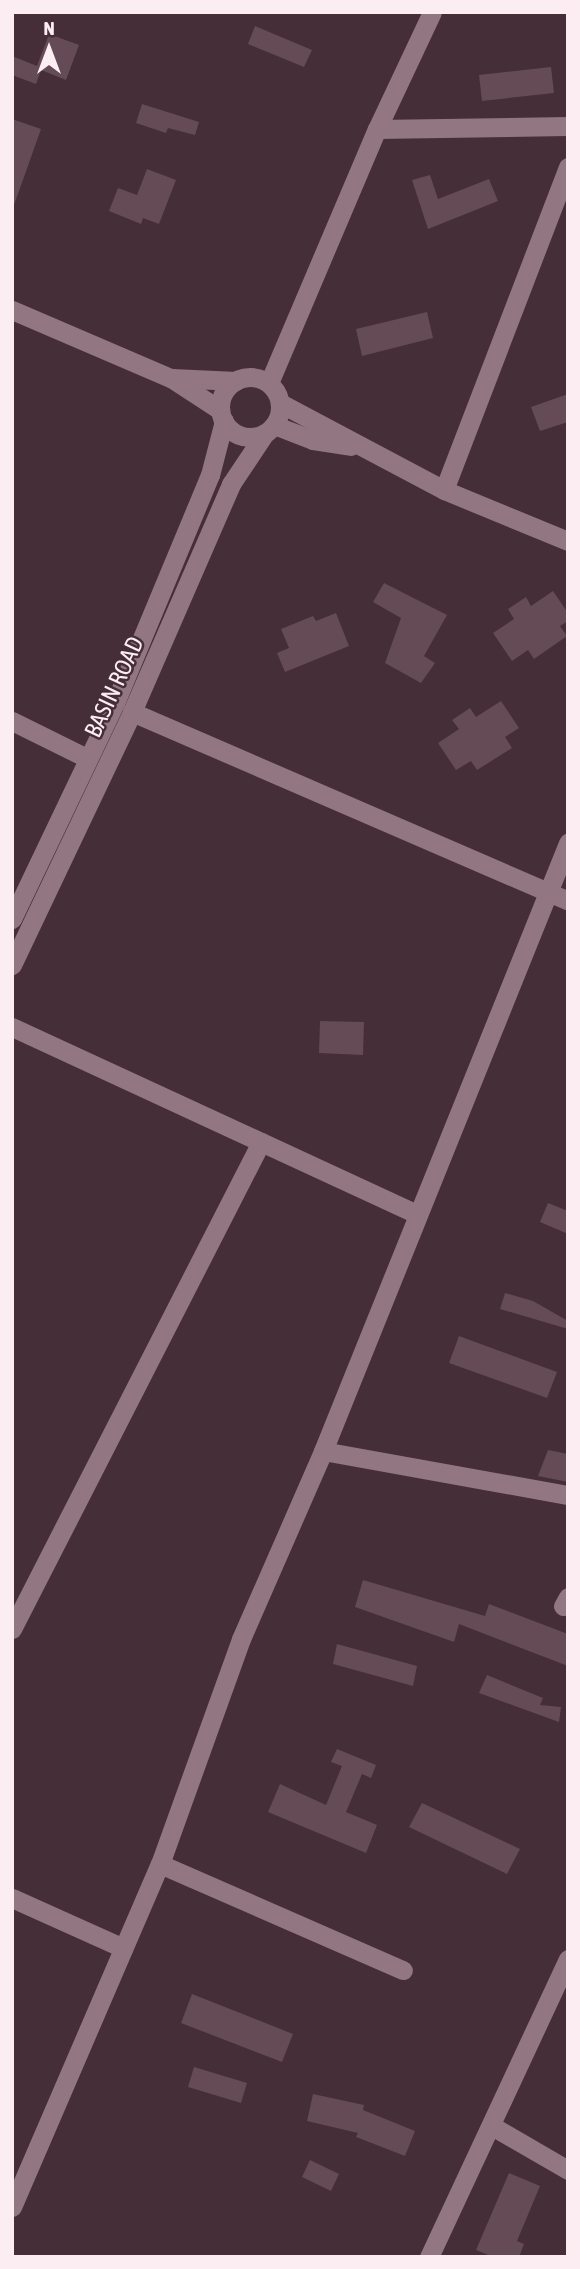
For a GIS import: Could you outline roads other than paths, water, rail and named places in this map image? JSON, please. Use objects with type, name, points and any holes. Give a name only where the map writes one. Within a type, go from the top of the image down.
[{"type":"street","points":[[269,383],[377,129],[432,12]]},
{"type":"street","points":[[377,129],[568,126]]},
{"type":"street","points":[[444,490],[568,167]]},
{"type":"street","points":[[12,310],[171,378],[222,416],[242,435],[270,429],[362,448]]},
{"type":"street","points":[[171,378],[236,381],[259,378],[269,383],[281,403],[362,448],[444,490],[568,541]]},
{"type":"street","points":[[222,416],[227,388],[236,381]]},
{"type":"street","points":[[270,429],[281,403]]},
{"type":"street","name":"BASIN ROAD","points":[[12,919],[115,703],[210,475],[222,416]]},
{"type":"street","name":"BASIN ROAD","points":[[12,965],[132,712],[231,484],[270,429]]},
{"type":"street","points":[[132,712],[568,901]]},
{"type":"street","points":[[12,721],[87,758]]},
{"type":"street","points":[[12,2207],[160,1864],[241,1639],[323,1451],[416,1214],[568,843]]},
{"type":"street","points":[[12,1027],[416,1214]]},
{"type":"street","points":[[12,1629],[261,1142]]},
{"type":"street","points":[[323,1451],[568,1495]]},
{"type":"street","points":[[160,1864],[403,1970]]},
{"type":"street","points":[[12,1898],[124,1948]]},
{"type":"street","points":[[429,2257],[568,1959]]},
{"type":"street","points":[[492,2126],[568,2170]]}]
